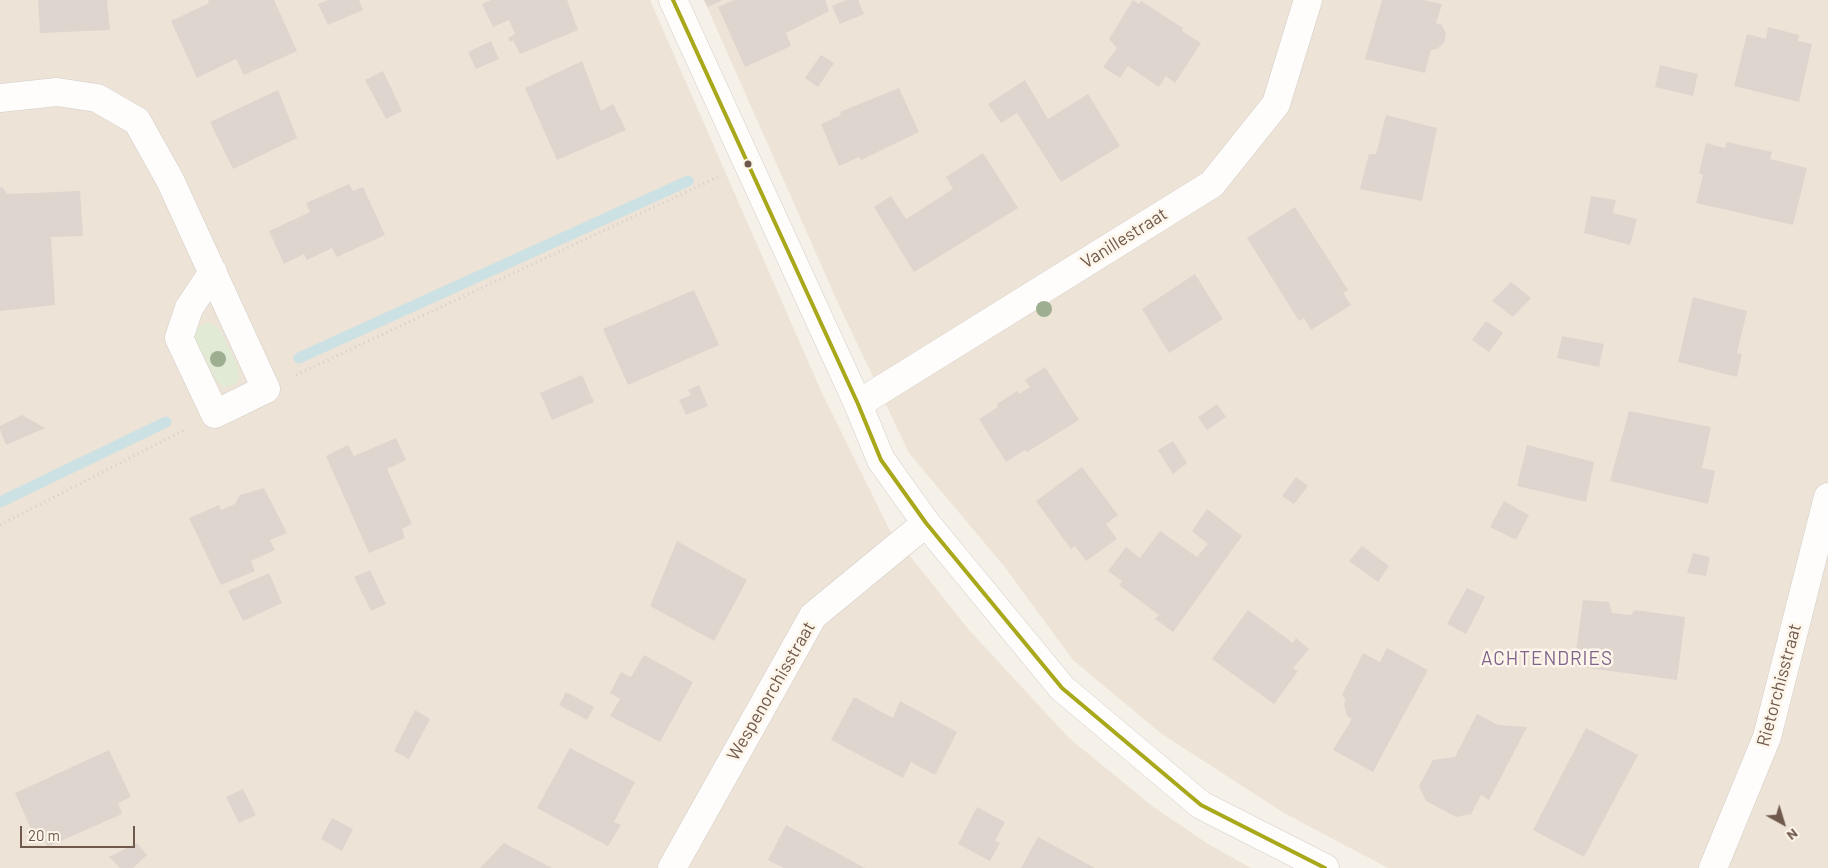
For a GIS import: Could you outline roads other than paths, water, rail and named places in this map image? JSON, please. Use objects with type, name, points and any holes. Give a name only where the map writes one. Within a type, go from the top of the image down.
[{"type":"street","points":[[673,0],[858,404],[881,460],[926,523],[1062,688],[1201,805],[1325,868]]},
{"type":"street","name":"Vanillestraat","points":[[858,404],[1212,184],[1276,104],[1308,0]]},
{"type":"street","points":[[0,98],[57,92],[97,98],[137,121],[170,180],[213,272],[266,389],[216,414],[179,338],[189,308],[213,272]]},
{"type":"street","name":"Rietorchisstraat","points":[[1713,868],[1767,737],[1828,498]]},
{"type":"street","name":"Wespenorchisstraat","points":[[672,868],[813,616],[926,523]]},
{"type":"waterway","points":[[299,358],[688,181]]},
{"type":"waterway","points":[[0,502],[166,422]]},
{"type":"district","name":"ACHTENDRIES","points":[[1547,659]]}]
